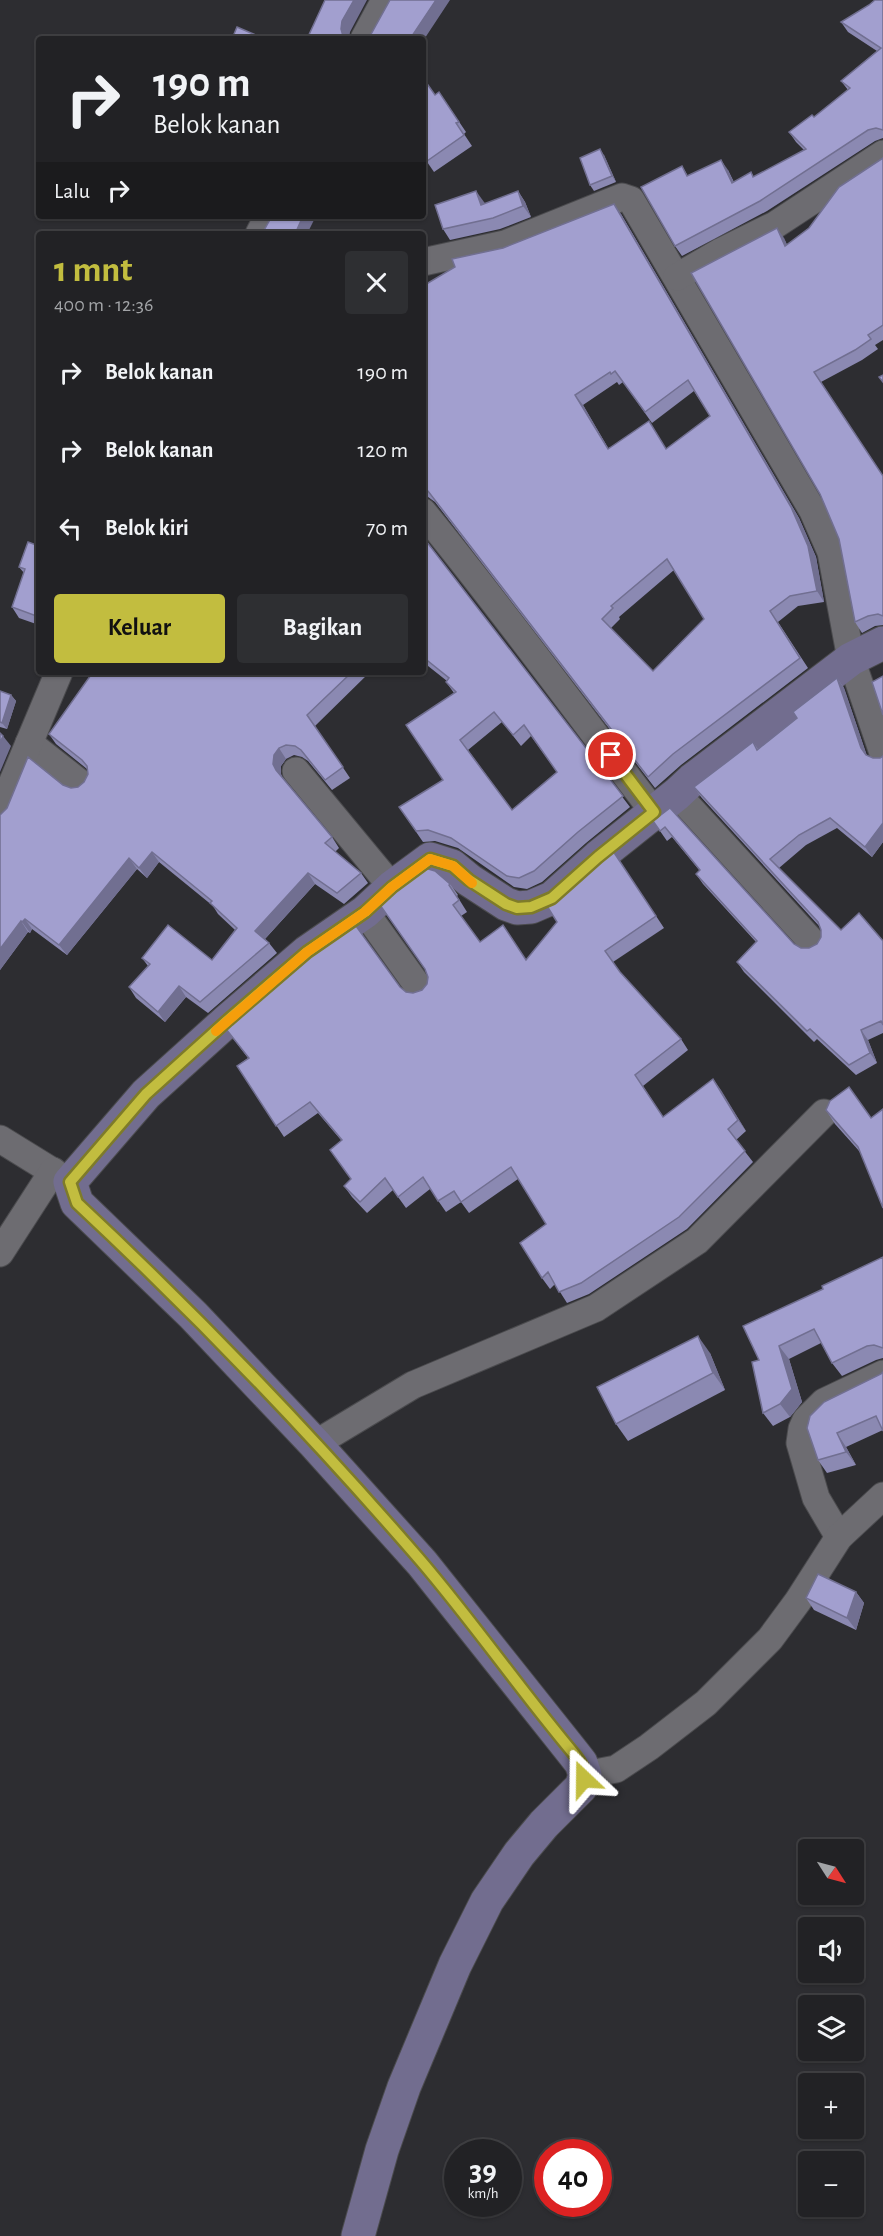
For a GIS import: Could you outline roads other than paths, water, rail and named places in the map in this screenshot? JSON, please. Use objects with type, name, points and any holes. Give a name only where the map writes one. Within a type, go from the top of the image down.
[{"type":"street","points":[[366,36],[385,0]]},
{"type":"street","points":[[677,277],[722,251],[775,225],[883,154]]},
{"type":"street","points":[[426,261],[505,244],[622,197],[631,200],[813,511],[831,552],[851,658],[883,753]]},
{"type":"street","points":[[426,516],[493,598],[538,661],[666,803],[813,943]]},
{"type":"street","points":[[0,1253],[61,1176],[154,1086],[307,952],[365,912],[392,887],[430,859],[453,866],[469,880],[506,904],[517,908],[531,907],[552,898],[692,780],[851,658],[883,643]]},
{"type":"street","points":[[0,812],[57,675]]},
{"type":"street","points":[[29,742],[80,783]]},
{"type":"street","points":[[296,771],[392,887]]},
{"type":"street","points":[[365,912],[420,989]]},
{"type":"street","points":[[315,1444],[413,1386],[596,1308],[697,1241],[824,1113]]},
{"type":"street","points":[[0,1139],[61,1176],[77,1203],[193,1315],[315,1444],[422,1563],[591,1775]]},
{"type":"street","points":[[832,1548],[800,1443],[802,1429],[806,1420],[824,1402],[883,1374]]},
{"type":"street","points":[[358,2236],[382,2150],[405,2087],[456,1965],[487,1901],[519,1854],[591,1775],[616,1769],[706,1703],[770,1639],[832,1548],[883,1496]]}]
